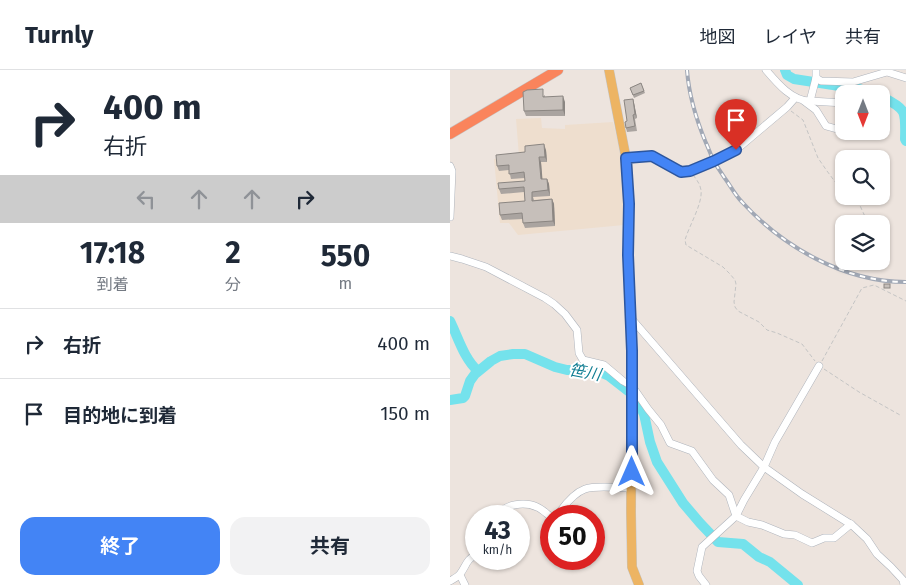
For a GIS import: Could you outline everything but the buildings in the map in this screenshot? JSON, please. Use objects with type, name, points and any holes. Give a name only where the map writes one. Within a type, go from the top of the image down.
[{"type":"highway","points":[[450,134],[558,70]]},
{"type":"main road","points":[[609,70],[626,158],[629,204],[628,255],[632,351],[632,567],[639,585]]},
{"type":"street","points":[[766,70],[774,79],[816,110],[826,126],[835,128]]},
{"type":"street","points":[[803,100],[815,82],[816,70]]},
{"type":"street","points":[[815,82],[821,80],[853,82],[888,72],[906,78]]},
{"type":"street","points":[[626,158],[652,156],[681,172],[690,171],[736,150],[787,107],[803,100],[835,102]]},
{"type":"street","points":[[450,166],[452,171],[450,217]]},
{"type":"street","points":[[450,256],[462,258],[486,267],[554,304],[565,314],[577,330],[579,353],[583,360],[604,365],[623,381],[661,424],[670,443],[692,451],[713,480],[729,495],[736,516],[784,534],[796,535],[812,543],[824,538],[834,538],[851,524]]},
{"type":"street","points":[[630,316],[741,445],[764,467],[802,494],[851,524],[867,539],[877,554],[903,580],[904,585]]},
{"type":"street","points":[[706,585],[698,576],[697,571],[702,547],[736,516],[764,467],[775,442],[819,366]]},
{"type":"street","points":[[565,505],[584,489],[632,488]]},
{"type":"street","points":[[450,581],[460,575],[465,565]]},
{"type":"street","points":[[460,575],[466,585]]},
{"type":"path","points":[[787,107],[803,120],[818,158],[826,172],[835,182]]},
{"type":"path","points":[[690,171],[699,183],[701,192],[685,240],[686,244],[723,267],[735,280],[734,307],[760,322],[766,330],[802,344],[819,366],[859,392],[900,414]]},
{"type":"path","points":[[819,366],[862,288],[874,285],[906,301]]},
{"type":"shaded area","points":[[541,118],[542,128],[565,129],[565,125],[613,122],[622,158],[624,225],[518,235],[509,223],[500,223],[494,159],[519,156],[516,119]]},
{"type":"waterway","points":[[785,70],[787,75],[794,79],[835,85]]},
{"type":"waterway","points":[[890,101],[903,111],[906,141]]},
{"type":"waterway","name":"笹川","points":[[450,321],[465,354],[478,371]]},
{"type":"waterway","name":"笹川","points":[[450,400],[463,398],[475,374],[491,361],[500,356],[513,354],[525,354],[567,370],[595,370],[609,376],[636,397],[644,414],[650,442],[657,462],[683,503],[700,523],[718,542],[743,544],[759,557],[770,562],[798,585]]},
{"type":"railway","points":[[687,70],[693,107],[713,159],[737,196],[758,218],[796,247],[838,269],[860,276],[906,282]]},
{"type":"route","points":[[632,472],[632,351],[628,255],[629,204],[626,158],[652,156],[681,172],[690,171],[736,150]]}]
